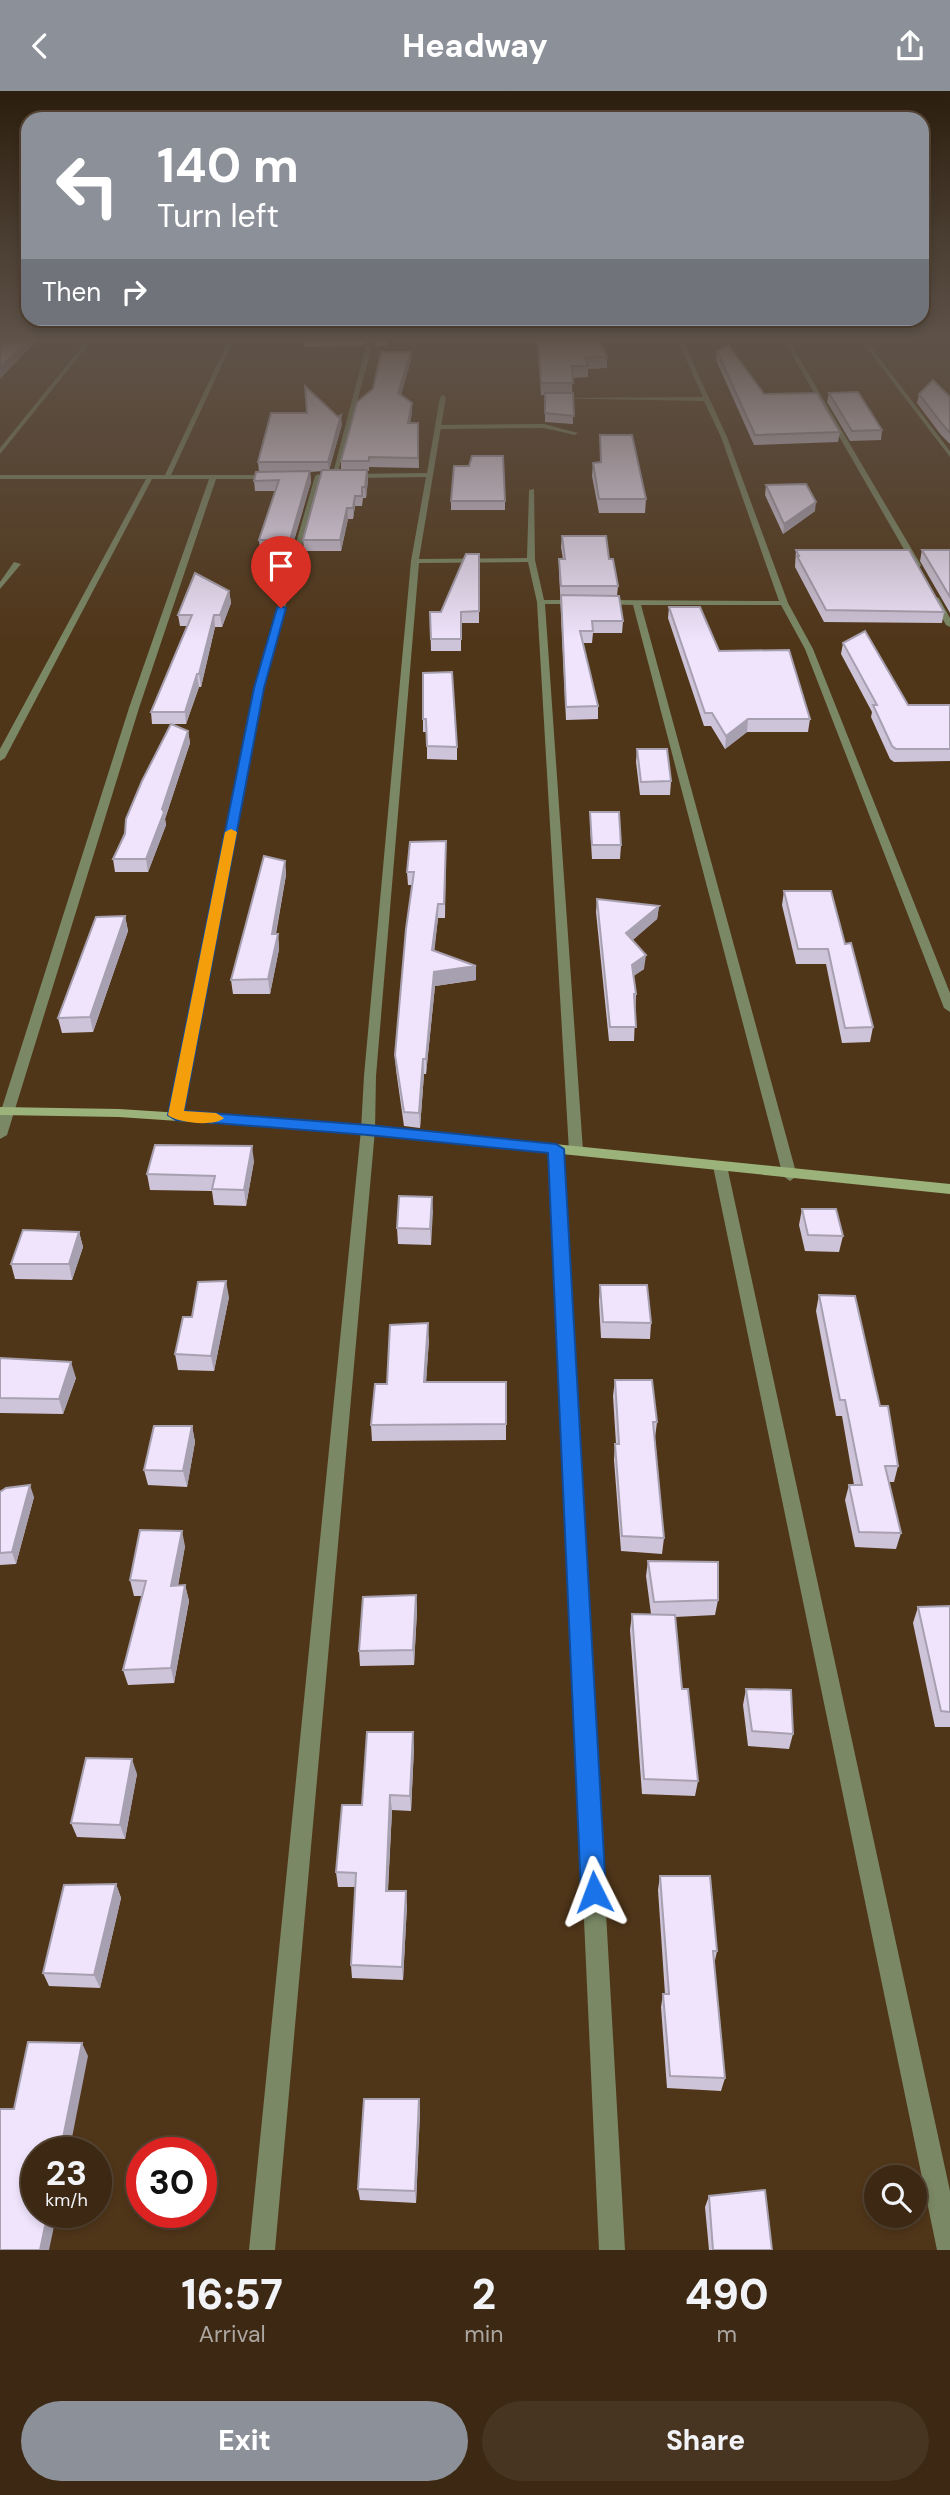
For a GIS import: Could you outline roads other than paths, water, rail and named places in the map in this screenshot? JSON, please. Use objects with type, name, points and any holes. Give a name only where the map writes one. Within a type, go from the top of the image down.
[{"type":"street","points":[[167,477],[185,440]]},
{"type":"street","points":[[334,476],[344,440]]},
{"type":"street","points":[[262,2250],[368,1130],[370,1076],[415,561],[436,440]]},
{"type":"street","points":[[725,440],[785,603],[809,649],[950,1009]]},
{"type":"street","points":[[844,440],[919,568]]},
{"type":"street","points":[[938,440],[950,455]]},
{"type":"street","points":[[305,477],[429,475]]},
{"type":"street","points":[[176,1115],[259,688],[318,476]]},
{"type":"street","points":[[0,477],[279,477]]},
{"type":"street","points":[[0,758],[150,477]]},
{"type":"street","points":[[0,1135],[4,1111],[134,708],[213,478]]},
{"type":"street","points":[[532,490],[531,560],[541,602],[612,2250]]},
{"type":"street","points":[[415,561],[531,560]]},
{"type":"street","points":[[0,587],[17,563]]},
{"type":"street","points":[[932,592],[950,625]]},
{"type":"street","points":[[541,602],[582,602]]},
{"type":"street","points":[[596,602],[785,603]]},
{"type":"street","points":[[636,602],[790,1177]]},
{"type":"street","points":[[4,1111],[176,1115],[368,1130],[720,1166],[790,1177],[950,1189]]},
{"type":"street","points":[[720,1166],[950,2250]]}]
